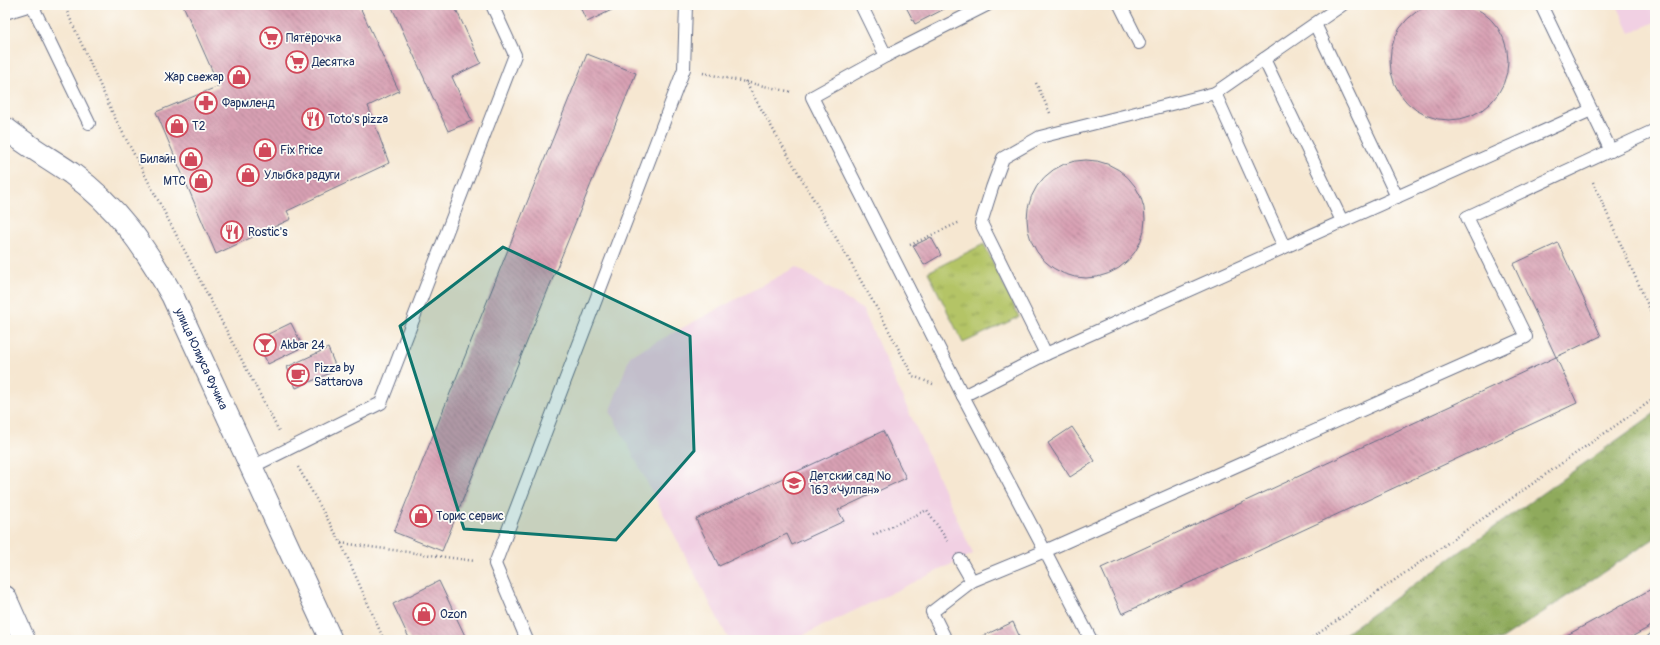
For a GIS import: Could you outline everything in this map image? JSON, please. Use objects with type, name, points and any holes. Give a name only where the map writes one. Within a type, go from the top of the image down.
[{"type":"main road","name":"улица Юлиуса Фучика","points":[[5,128],[18,139],[72,174],[114,210],[134,234],[152,260],[172,295],[250,468],[331,640]]},
{"type":"main road","points":[[5,597],[24,640]]},
{"type":"lane","points":[[5,14],[31,5],[89,123]]},
{"type":"lane","points":[[250,468],[381,403],[515,55],[492,5]]},
{"type":"lane","points":[[527,640],[495,564],[684,69],[686,5]]},
{"type":"lane","points":[[861,5],[886,56]]},
{"type":"lane","points":[[987,5],[886,56],[812,97],[963,396],[1091,640]]},
{"type":"lane","points":[[1120,5],[1139,43]]},
{"type":"lane","points":[[1046,354],[981,223],[1003,158],[1040,137],[1215,94],[1342,5]]},
{"type":"lane","points":[[1541,5],[1610,151]]},
{"type":"lane","points":[[1315,24],[1397,197]]},
{"type":"lane","points":[[1264,59],[1342,221]]},
{"type":"lane","points":[[1215,94],[1284,247]]},
{"type":"lane","points":[[963,396],[1046,354],[1591,110]]},
{"type":"lane","points":[[946,640],[932,612],[972,581],[1045,551],[1526,337],[1467,217],[1655,130]]},
{"type":"lane","points":[[960,560],[972,581]]},
{"type":"path","points":[[64,5],[114,116],[288,449],[341,543],[384,640]]},
{"type":"path","points":[[684,69],[745,81],[812,97]]},
{"type":"path","points":[[745,81],[880,312],[912,376],[963,396]]},
{"type":"path","points":[[1036,82],[1059,132]]},
{"type":"path","points":[[1585,163],[1655,321]]},
{"type":"path","points":[[891,253],[984,212]]},
{"type":"path","points":[[1309,640],[1655,398]]},
{"type":"path","points":[[873,535],[926,510],[960,560]]},
{"type":"path","points":[[341,543],[495,564]]},
{"type":"highlighted area","points":[[503,247],[690,336],[694,451],[616,540],[464,529],[400,326]]},
{"type":"shaded area","points":[[1617,5],[1655,5],[1655,22],[1630,33]]},
{"type":"shaded area","name":"Детский сад № 163 «Чулпан»","points":[[796,267],[863,310],[973,554],[793,640],[729,640],[610,411],[630,356]]},
{"type":"green space","points":[[984,244],[1019,317],[963,343],[928,272]]},
{"type":"green space","points":[[1655,413],[1655,538],[1501,640],[1336,640]]},
{"type":"building","points":[[1449,2],[1472,6],[1491,19],[1504,38],[1508,61],[1504,84],[1491,103],[1472,116],[1449,120],[1426,116],[1407,103],[1394,84],[1390,61],[1394,38],[1407,19],[1426,6]]},
{"type":"building","points":[[183,5],[359,5],[399,91],[368,106],[389,163],[287,211],[291,219],[216,254],[156,112],[219,86]]},
{"type":"building","points":[[391,5],[454,5],[481,63],[452,77],[472,121],[448,131]]},
{"type":"building","points":[[579,5],[622,5],[587,22]]},
{"type":"building","points":[[905,5],[952,5],[915,24]]},
{"type":"building","points":[[587,54],[636,73],[442,551],[394,532]]},
{"type":"building","points":[[1086,160],[1109,164],[1128,177],[1141,196],[1145,219],[1141,242],[1128,261],[1109,274],[1086,278],[1063,274],[1044,261],[1031,242],[1027,219],[1031,196],[1044,177],[1063,164]]},
{"type":"building","points":[[931,237],[941,255],[924,265],[913,246]]},
{"type":"building","points":[[1558,243],[1601,336],[1556,357],[1513,264]]},
{"type":"building","points":[[291,323],[303,347],[268,364],[256,340]]},
{"type":"building","points":[[328,348],[337,370],[296,388],[287,367]]},
{"type":"building","points":[[1556,357],[1577,403],[1122,614],[1101,568]]},
{"type":"building","points":[[1072,427],[1095,461],[1070,477],[1048,443]]},
{"type":"building","points":[[883,431],[906,478],[838,510],[844,521],[792,545],[787,534],[719,566],[696,519]]},
{"type":"building","points":[[439,581],[467,640],[410,640],[393,604]]},
{"type":"building","points":[[1655,587],[1655,624],[1626,640],[1558,640]]},
{"type":"building","points":[[1013,622],[1021,640],[974,640]]},
{"type":"place","name":"Пятёрочка","points":[[271,38]]},
{"type":"place","name":"Десятка","points":[[297,62]]},
{"type":"place","name":"Жар свежар","points":[[239,77]]},
{"type":"place","name":"Фармленд","points":[[206,103]]},
{"type":"place","name":"Toto's pizza","points":[[313,119]]},
{"type":"place","name":"Т2","points":[[177,126]]},
{"type":"place","name":"Fix Price","points":[[265,150]]},
{"type":"place","name":"Билайн","points":[[191,159]]},
{"type":"place","name":"Улыбка радуги","points":[[248,175]]},
{"type":"place","name":"МТС","points":[[201,181]]},
{"type":"place","name":"Rostic's","points":[[232,232]]},
{"type":"place","name":"Akbar 24","points":[[265,345]]},
{"type":"place","name":"Pizza by Sattarova","points":[[298,375]]},
{"type":"place","name":"Детский сад № 163 «Чулпан»","points":[[794,483]]},
{"type":"place","name":"Торис сервис","points":[[421,516]]},
{"type":"place","name":"Ozon","points":[[424,614]]}]
